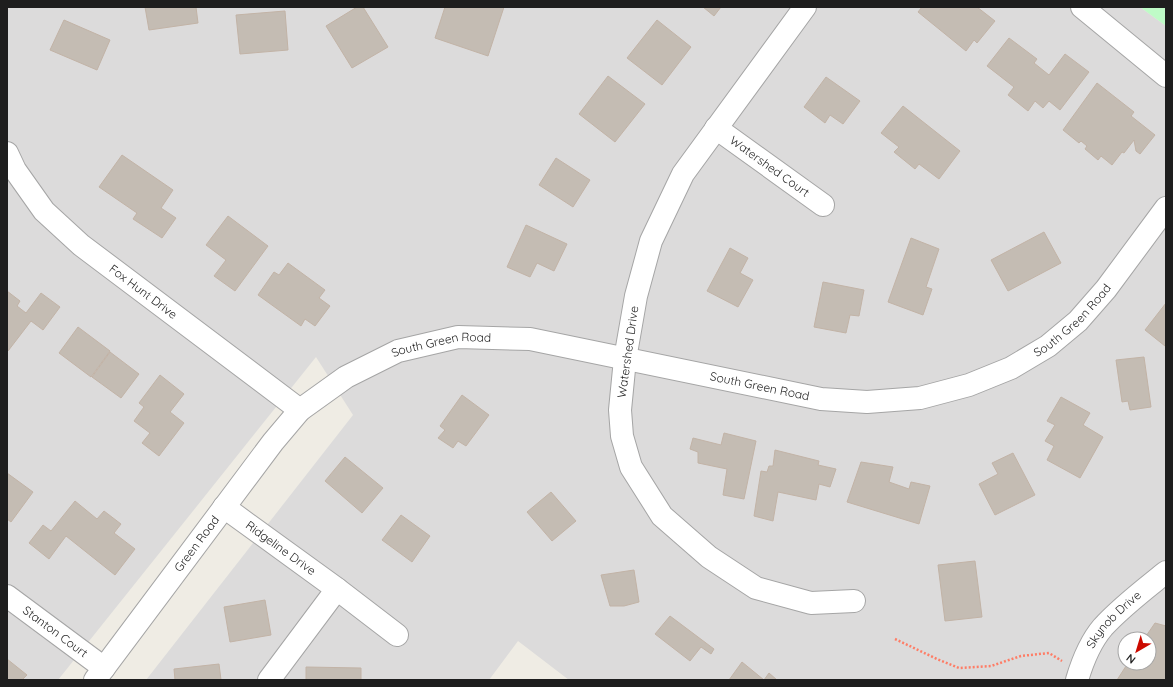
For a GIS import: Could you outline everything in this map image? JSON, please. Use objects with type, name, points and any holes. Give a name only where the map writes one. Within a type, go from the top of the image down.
[{"type":"street","name":"Watershed Drive","points":[[805,7],[683,174],[651,241],[636,296],[625,358],[620,410],[622,436],[631,467],[662,516],[709,557],[756,588],[811,603],[854,600]]},
{"type":"street","points":[[1082,7],[1166,76]]},
{"type":"street","name":"Watershed Court","points":[[716,128],[823,205]]},
{"type":"street","name":"Fox Hunt Drive","points":[[7,154],[15,170],[44,211],[81,245],[300,410]]},
{"type":"street","name":"South Green Road","points":[[300,410],[346,377],[398,351],[458,337],[530,339],[821,399],[867,402],[920,398],[969,385],[1017,364],[1048,346],[1078,321],[1106,289],[1166,208]]},
{"type":"street","name":"Green Road","points":[[100,674],[273,442],[300,410]]},
{"type":"street","name":"Ridgeline Drive","points":[[224,507],[337,589],[397,635]]},
{"type":"street","name":"Skynob Drive","points":[[1078,676],[1083,659],[1102,628],[1130,601],[1166,572]]},
{"type":"street","points":[[269,680],[337,589]]},
{"type":"street","name":"Stanton Court","points":[[7,596],[100,674]]},
{"type":"path","points":[[896,639],[959,668],[991,666],[1021,656],[1049,653],[1078,676]]},
{"type":"shaded area","points":[[7,7],[1140,7],[1166,26],[1166,680],[569,680],[518,641],[489,680],[146,680],[353,415],[316,357],[58,680],[7,680]]},
{"type":"green space","points":[[1140,7],[1166,7],[1166,26]]},
{"type":"building","points":[[145,7],[196,7],[198,23],[149,30]]},
{"type":"building","points":[[357,7],[363,7],[388,47],[352,68],[326,26]]},
{"type":"building","points":[[445,7],[504,7],[488,56],[435,38]]},
{"type":"building","points":[[703,7],[721,7],[714,16]]},
{"type":"building","points":[[922,7],[977,7],[995,21],[977,43],[974,40],[966,51],[918,12]]},
{"type":"building","points":[[285,11],[288,50],[240,54],[236,15]]},
{"type":"building","points":[[64,20],[110,40],[97,70],[50,50]]},
{"type":"building","points":[[657,20],[691,47],[662,85],[627,58]]},
{"type":"building","points":[[1009,38],[1037,59],[1034,63],[1049,75],[1065,54],[1089,72],[1060,110],[1049,101],[1043,108],[1035,101],[1028,111],[1008,95],[1014,87],[987,66]]},
{"type":"building","points":[[608,76],[645,104],[615,142],[579,114]]},
{"type":"building","points":[[826,77],[860,101],[843,124],[830,115],[825,123],[804,107]]},
{"type":"building","points":[[1097,83],[1134,112],[1131,116],[1155,135],[1140,154],[1136,151],[1134,140],[1112,165],[1101,156],[1098,160],[1085,149],[1087,146],[1081,141],[1079,143],[1063,130]]},
{"type":"building","points":[[903,106],[960,151],[939,179],[919,164],[915,169],[894,152],[899,147],[881,133]]},
{"type":"building","points":[[122,155],[173,190],[161,208],[176,218],[162,238],[133,219],[137,213],[99,187]]},
{"type":"building","points":[[556,158],[590,180],[573,207],[539,185]]},
{"type":"building","points":[[228,216],[268,246],[235,291],[214,276],[226,260],[206,245]]},
{"type":"building","points":[[526,225],[567,244],[554,271],[537,263],[530,277],[507,267]]},
{"type":"building","points":[[1044,232],[1061,263],[1008,291],[991,260]]},
{"type":"building","points":[[911,238],[939,249],[926,287],[932,289],[923,315],[888,302]]},
{"type":"building","points":[[730,248],[748,258],[740,273],[753,280],[738,307],[707,291]]},
{"type":"building","points":[[288,263],[325,290],[319,298],[330,306],[315,326],[305,319],[301,326],[258,295],[274,272],[279,275]]},
{"type":"building","points":[[823,282],[864,290],[859,316],[850,315],[846,333],[814,327]]},
{"type":"building","points":[[7,291],[20,301],[17,306],[26,313],[41,293],[60,307],[43,330],[31,321],[8,351],[7,350]]},
{"type":"building","points":[[1166,303],[1166,345],[1165,346],[1145,330]]},
{"type":"building","points":[[78,327],[110,351],[91,377],[59,353]]},
{"type":"building","points":[[110,352],[139,374],[121,398],[92,377]]},
{"type":"building","points":[[1144,357],[1151,407],[1130,410],[1128,401],[1122,402],[1116,360]]},
{"type":"building","points":[[160,375],[184,394],[170,412],[184,423],[159,456],[142,443],[150,433],[134,421],[144,407],[139,403]]},
{"type":"building","points":[[462,395],[489,415],[466,446],[458,441],[453,448],[438,438],[445,430],[440,426]]},
{"type":"building","points":[[1061,397],[1090,413],[1083,425],[1103,437],[1080,478],[1047,460],[1054,446],[1045,441],[1055,425],[1047,421]]},
{"type":"building","points":[[724,433],[756,441],[744,499],[723,495],[727,469],[698,463],[698,452],[690,449],[693,438],[721,445]]},
{"type":"building","points":[[775,450],[819,461],[818,465],[836,469],[830,487],[819,484],[816,500],[778,492],[773,521],[754,516],[761,471],[767,472],[769,466],[773,466]]},
{"type":"building","points":[[1013,453],[1035,495],[995,515],[979,484],[998,474],[992,463]]},
{"type":"building","points":[[345,457],[383,488],[362,513],[325,481]]},
{"type":"building","points":[[861,462],[893,467],[889,482],[909,489],[911,482],[930,486],[919,524],[847,502]]},
{"type":"building","points":[[7,473],[33,492],[11,522],[7,519]]},
{"type":"building","points":[[551,492],[576,521],[552,541],[527,512]]},
{"type":"building","points":[[75,501],[97,519],[104,511],[121,524],[114,533],[135,549],[115,575],[66,536],[49,559],[29,543],[43,525],[51,531]]},
{"type":"building","points":[[401,515],[430,536],[412,562],[382,540]]},
{"type":"building","points":[[975,561],[982,617],[945,621],[938,565]]},
{"type":"building","points":[[634,570],[639,602],[624,606],[610,606],[601,575]]},
{"type":"building","points":[[265,600],[271,635],[230,642],[224,607]]},
{"type":"building","points":[[670,616],[714,649],[711,654],[701,647],[690,661],[655,634]]},
{"type":"building","points":[[1155,623],[1166,626],[1166,680],[1117,680],[1123,671],[1157,671],[1157,631],[1150,631]]},
{"type":"building","points":[[7,659],[27,675],[22,680],[7,680]]},
{"type":"building","points":[[742,662],[764,680],[729,680]]},
{"type":"building","points":[[219,664],[221,680],[175,680],[174,669]]},
{"type":"building","points":[[306,667],[361,668],[361,680],[306,680]]},
{"type":"building","points":[[769,673],[777,680],[764,680]]}]
